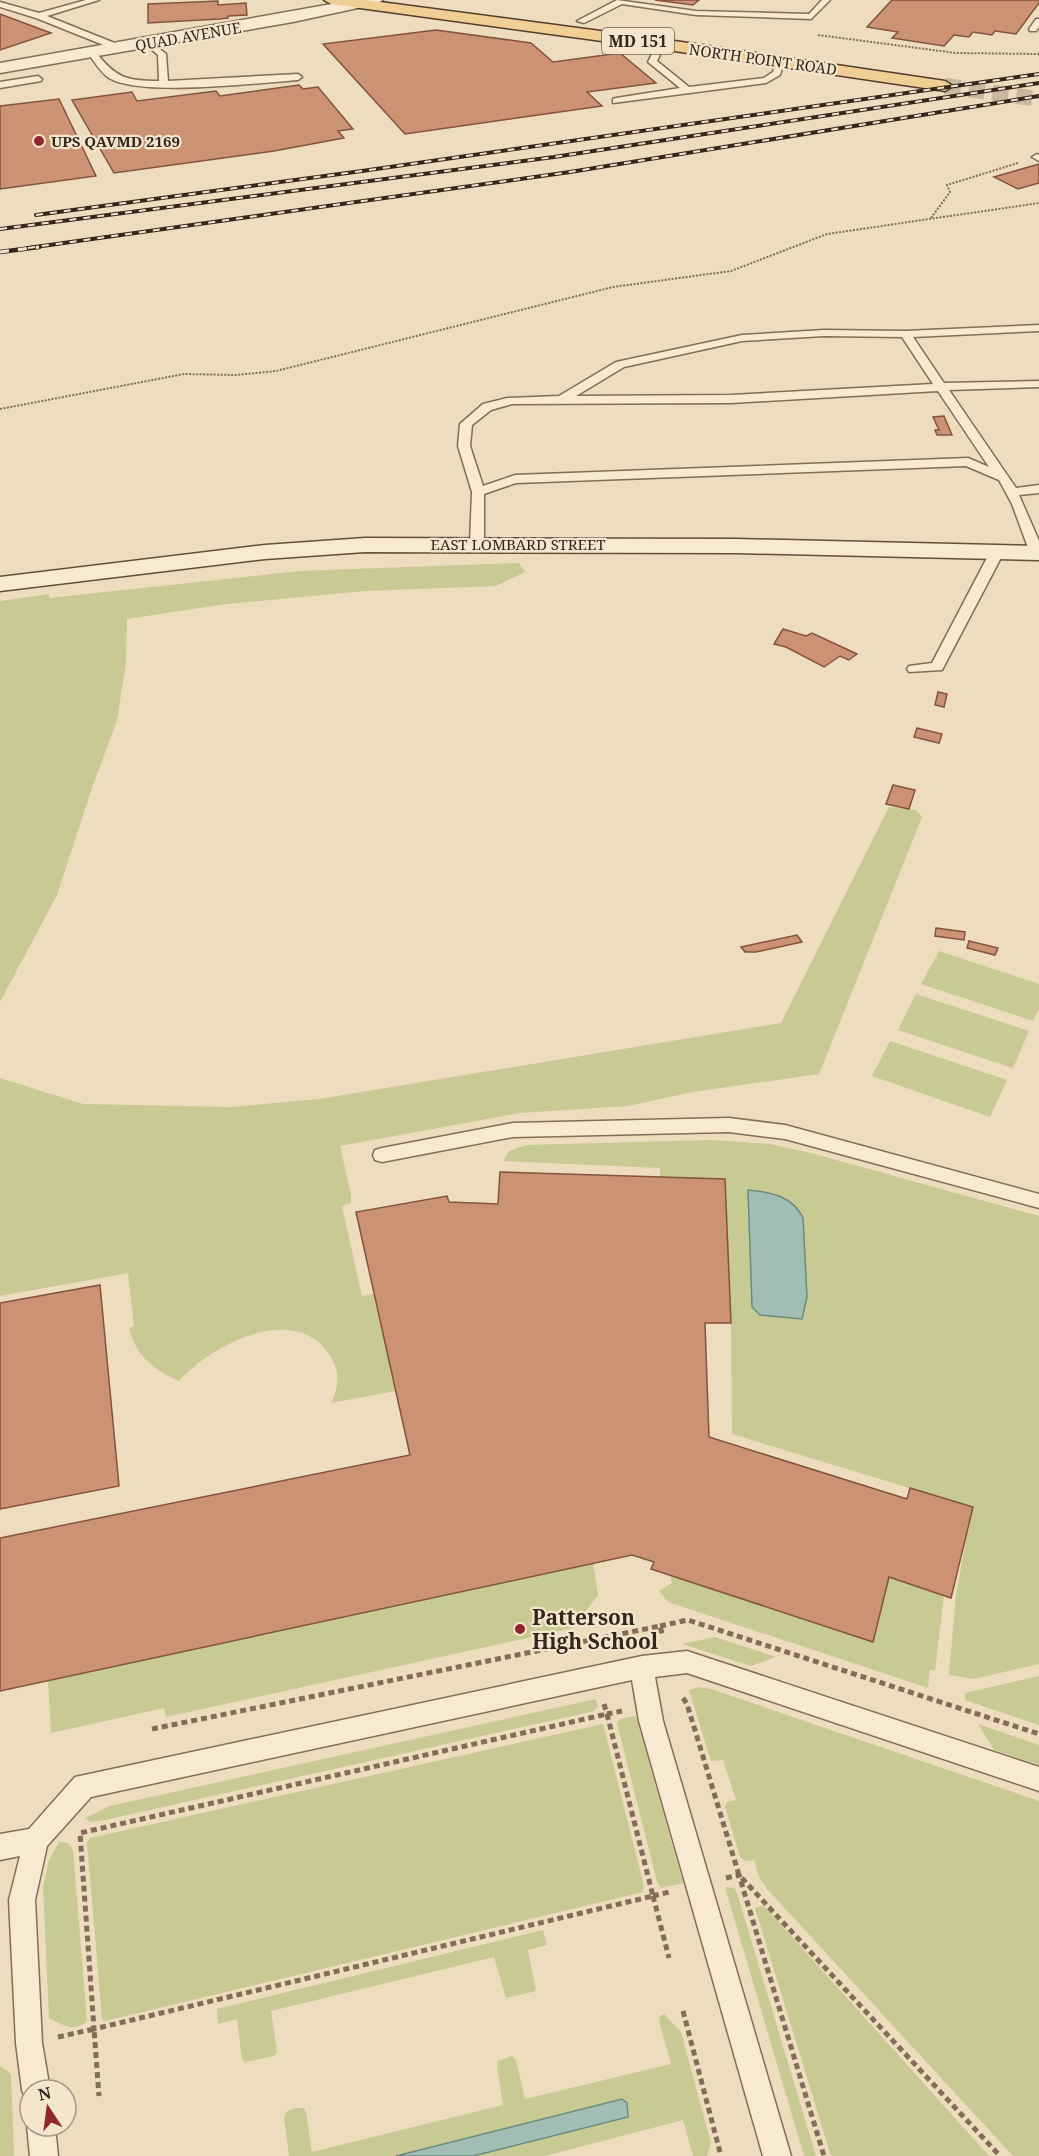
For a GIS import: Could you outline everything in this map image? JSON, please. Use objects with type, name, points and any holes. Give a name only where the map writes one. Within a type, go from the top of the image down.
[{"type":"main road","name":"NORTH POINT ROAD","points":[[331,0],[661,44],[711,46],[949,81],[780,61],[711,46],[581,21],[433,0]]},
{"type":"main road","name":"QUAD AVENUE","points":[[0,68],[376,0]]},
{"type":"main road","points":[[567,31],[581,21]]},
{"type":"main road","name":"EAST LOMBARD STREET","points":[[0,584],[265,552],[365,545],[477,543],[737,546],[1038,553]]},
{"type":"lane","points":[[39,16],[94,0]]},
{"type":"lane","points":[[581,21],[621,1],[696,13],[811,16],[826,0]]},
{"type":"lane","points":[[0,4],[39,16],[119,48]]},
{"type":"lane","points":[[1033,29],[1039,21]]},
{"type":"lane","points":[[148,43],[162,54],[165,83]]},
{"type":"lane","points":[[661,44],[652,62],[687,90]]},
{"type":"lane","points":[[93,53],[114,78],[141,82],[298,77]]},
{"type":"lane","points":[[616,100],[766,80],[777,73],[780,61]]},
{"type":"lane","points":[[0,85],[38,79]]},
{"type":"lane","points":[[562,399],[620,364],[742,338],[824,333],[905,334],[1039,328]]},
{"type":"lane","points":[[905,334],[1004,478],[1038,553]]},
{"type":"lane","points":[[477,543],[478,492],[464,446],[466,424],[487,407],[511,400],[731,399],[940,387],[1039,384]]},
{"type":"lane","points":[[478,492],[514,479],[968,462],[1004,478]]},
{"type":"lane","points":[[1015,498],[1039,489]]},
{"type":"lane","points":[[914,669],[938,667],[997,552]]},
{"type":"lane","points":[[382,1155],[513,1130],[729,1125],[785,1132],[1039,1202]]},
{"type":"lane","points":[[34,2078],[29,2043],[22,1900],[36,1840],[84,1786],[642,1667],[687,1662],[1039,1779]]},
{"type":"lane","points":[[642,1667],[651,1721],[777,2156]]},
{"type":"lane","points":[[0,1847],[36,1840]]},
{"type":"path","points":[[809,34],[942,52],[1007,56],[1039,54]]},
{"type":"path","points":[[931,219],[950,192],[947,185],[1038,158]]},
{"type":"path","points":[[0,409],[184,374],[236,375],[276,371],[613,287],[731,271],[827,234],[1039,203]]},
{"type":"path","points":[[152,1729],[688,1620],[1039,1734]]},
{"type":"path","points":[[660,1626],[665,1644]]},
{"type":"path","points":[[683,1698],[687,1704],[824,2156]]},
{"type":"path","points":[[603,1699],[669,1958]]},
{"type":"path","points":[[99,2096],[81,1833],[607,1714]]},
{"type":"path","points":[[722,1879],[739,1875]]},
{"type":"path","points":[[739,1875],[775,1911],[1000,2156]]},
{"type":"path","points":[[52,2038],[674,1891]]},
{"type":"path","points":[[683,2011],[721,2156]]},
{"type":"green space","points":[[519,563],[525,572],[496,586],[365,591],[226,604],[127,619],[126,662],[117,720],[57,895],[0,1002],[0,601],[49,594],[50,598],[299,571]]},
{"type":"green space","points":[[889,807],[916,810],[922,817],[819,1074],[693,1092],[628,1106],[520,1113],[340,1146],[351,1195],[351,1203],[342,1206],[362,1296],[374,1294],[396,1391],[331,1403],[337,1381],[332,1359],[317,1341],[299,1332],[278,1330],[255,1334],[233,1342],[193,1367],[179,1381],[161,1372],[147,1361],[132,1339],[129,1329],[134,1326],[128,1273],[0,1296],[0,1078],[83,1104],[232,1107],[319,1099],[781,1023]]},
{"type":"green space","points":[[939,951],[1039,984],[1039,1009],[1033,1021],[921,984]]},
{"type":"green space","points":[[916,994],[1029,1031],[1013,1068],[898,1030]]},
{"type":"green space","points":[[890,1041],[1007,1080],[990,1117],[872,1076]]},
{"type":"green space","points":[[711,1140],[770,1144],[811,1153],[1039,1216],[1039,1664],[974,1679],[949,1675],[956,1595],[972,1507],[732,1434],[731,1323],[725,1179],[660,1177],[660,1168],[503,1161],[509,1151],[526,1145]]},
{"type":"green space","points":[[593,1563],[598,1595],[573,1628],[166,1717],[164,1708],[51,1733],[48,1681]]},
{"type":"green space","points":[[670,1575],[873,1641],[889,1577],[944,1595],[935,1671],[930,1669],[928,1688],[668,1602],[659,1591],[672,1583]]},
{"type":"green space","points":[[715,1637],[776,1657],[751,1666],[682,1644]]},
{"type":"green space","points":[[1039,1676],[1039,1725],[965,1700],[965,1693]]},
{"type":"green space","points":[[699,1687],[711,1689],[1039,1801],[1039,2156],[1013,2156],[768,1890],[760,1879],[754,1860],[746,1861],[740,1857],[725,1806],[727,1802],[736,1800],[723,1760],[711,1761],[689,1690]]},
{"type":"green space","points":[[596,1699],[598,1707],[594,1711],[105,1820],[90,1822],[85,1818],[110,1806]]},
{"type":"green space","points":[[636,1716],[683,1883],[661,1888],[657,1882],[617,1723],[620,1719]]},
{"type":"green space","points":[[603,1724],[644,1886],[643,1892],[105,2021],[102,2019],[87,1842],[90,1838]]},
{"type":"green space","points":[[978,1724],[1039,1745],[1039,1765],[994,1750]]},
{"type":"green space","points":[[59,1842],[68,1843],[73,1850],[87,2021],[78,2027],[64,2025],[49,2018],[43,1887],[49,1860]]},
{"type":"green space","points":[[725,1887],[734,1888],[737,1893],[816,2156],[804,2156]]},
{"type":"green space","points":[[762,1906],[989,2156],[831,2156],[755,1908]]},
{"type":"green space","points":[[543,1930],[547,1945],[528,1950],[536,1991],[506,1998],[494,1957],[271,2011],[277,2051],[274,2056],[245,2062],[242,2059],[237,2019],[218,2024],[217,2009]]},
{"type":"green space","points":[[664,2014],[681,2032],[711,2143],[707,2156],[693,2156],[683,2120],[545,2156],[473,2156],[628,2117],[622,2099],[396,2156],[289,2156],[284,2118],[286,2112],[295,2108],[304,2108],[306,2112],[312,2152],[503,2105],[497,2066],[498,2061],[512,2056],[516,2060],[525,2099],[671,2064],[659,2021],[660,2016]]},
{"type":"green space","points":[[0,2066],[11,2074],[14,2156],[0,2156]]},
{"type":"water","points":[[748,1190],[780,1196],[793,1205],[803,1218],[807,1297],[802,1319],[760,1315],[752,1307]]},
{"type":"water","points":[[622,2099],[627,2103],[628,2117],[473,2156],[396,2156]]},
{"type":"building","points":[[655,0],[699,0],[693,5]]},
{"type":"building","points":[[892,0],[1039,0],[1039,3],[1016,34],[995,31],[992,35],[973,32],[969,37],[954,35],[944,46],[892,38],[898,32],[867,27]]},
{"type":"building","points":[[218,1],[218,5],[246,3],[247,15],[148,23],[148,4]]},
{"type":"building","points":[[0,14],[51,33],[0,50]]},
{"type":"building","points":[[436,30],[531,43],[553,62],[620,53],[656,83],[587,92],[602,106],[405,134],[323,44]]},
{"type":"building","points":[[299,85],[303,89],[318,87],[353,129],[338,131],[344,138],[274,151],[114,173],[72,100],[132,92],[137,101],[216,91],[220,96]]},
{"type":"building","name":"UPS QAVMD 2169","points":[[59,99],[96,176],[0,189],[0,106]]},
{"type":"building","points":[[1039,164],[1039,183],[1018,189],[994,177]]},
{"type":"building","points":[[944,416],[952,435],[937,435],[935,430],[939,430],[933,417]]},
{"type":"building","points":[[783,629],[806,636],[812,633],[857,654],[849,660],[840,656],[824,667],[786,647],[774,644]]},
{"type":"building","points":[[938,692],[947,694],[944,707],[935,705]]},
{"type":"building","points":[[917,728],[942,734],[939,743],[914,737]]},
{"type":"building","points":[[893,785],[915,790],[909,809],[886,804]]},
{"type":"building","points":[[936,928],[965,932],[964,940],[935,936]]},
{"type":"building","points":[[797,935],[802,942],[756,952],[745,952],[741,947]]},
{"type":"building","points":[[969,941],[998,948],[995,955],[967,948]]},
{"type":"building","points":[[500,1172],[725,1179],[731,1323],[705,1323],[709,1437],[907,1499],[910,1488],[973,1507],[951,1598],[889,1577],[873,1642],[651,1569],[654,1562],[632,1555],[0,1691],[0,1538],[410,1455],[356,1212],[447,1196],[449,1202],[498,1204]]},
{"type":"building","points":[[100,1285],[119,1486],[0,1509],[0,1303]]},
{"type":"tunnel","points":[[945,86],[1039,99]]},
{"type":"railway","points":[[36,215],[362,171],[1039,74]]},
{"type":"railway","points":[[0,229],[554,157],[1039,83]]},
{"type":"railway","points":[[28,248],[570,172],[1039,96]]},
{"type":"railway","points":[[0,252],[39,247]]},
{"type":"place","name":"UPS QAVMD 2169","points":[[39,141]]},
{"type":"place","name":"Patterson High School","points":[[520,1629]]}]
